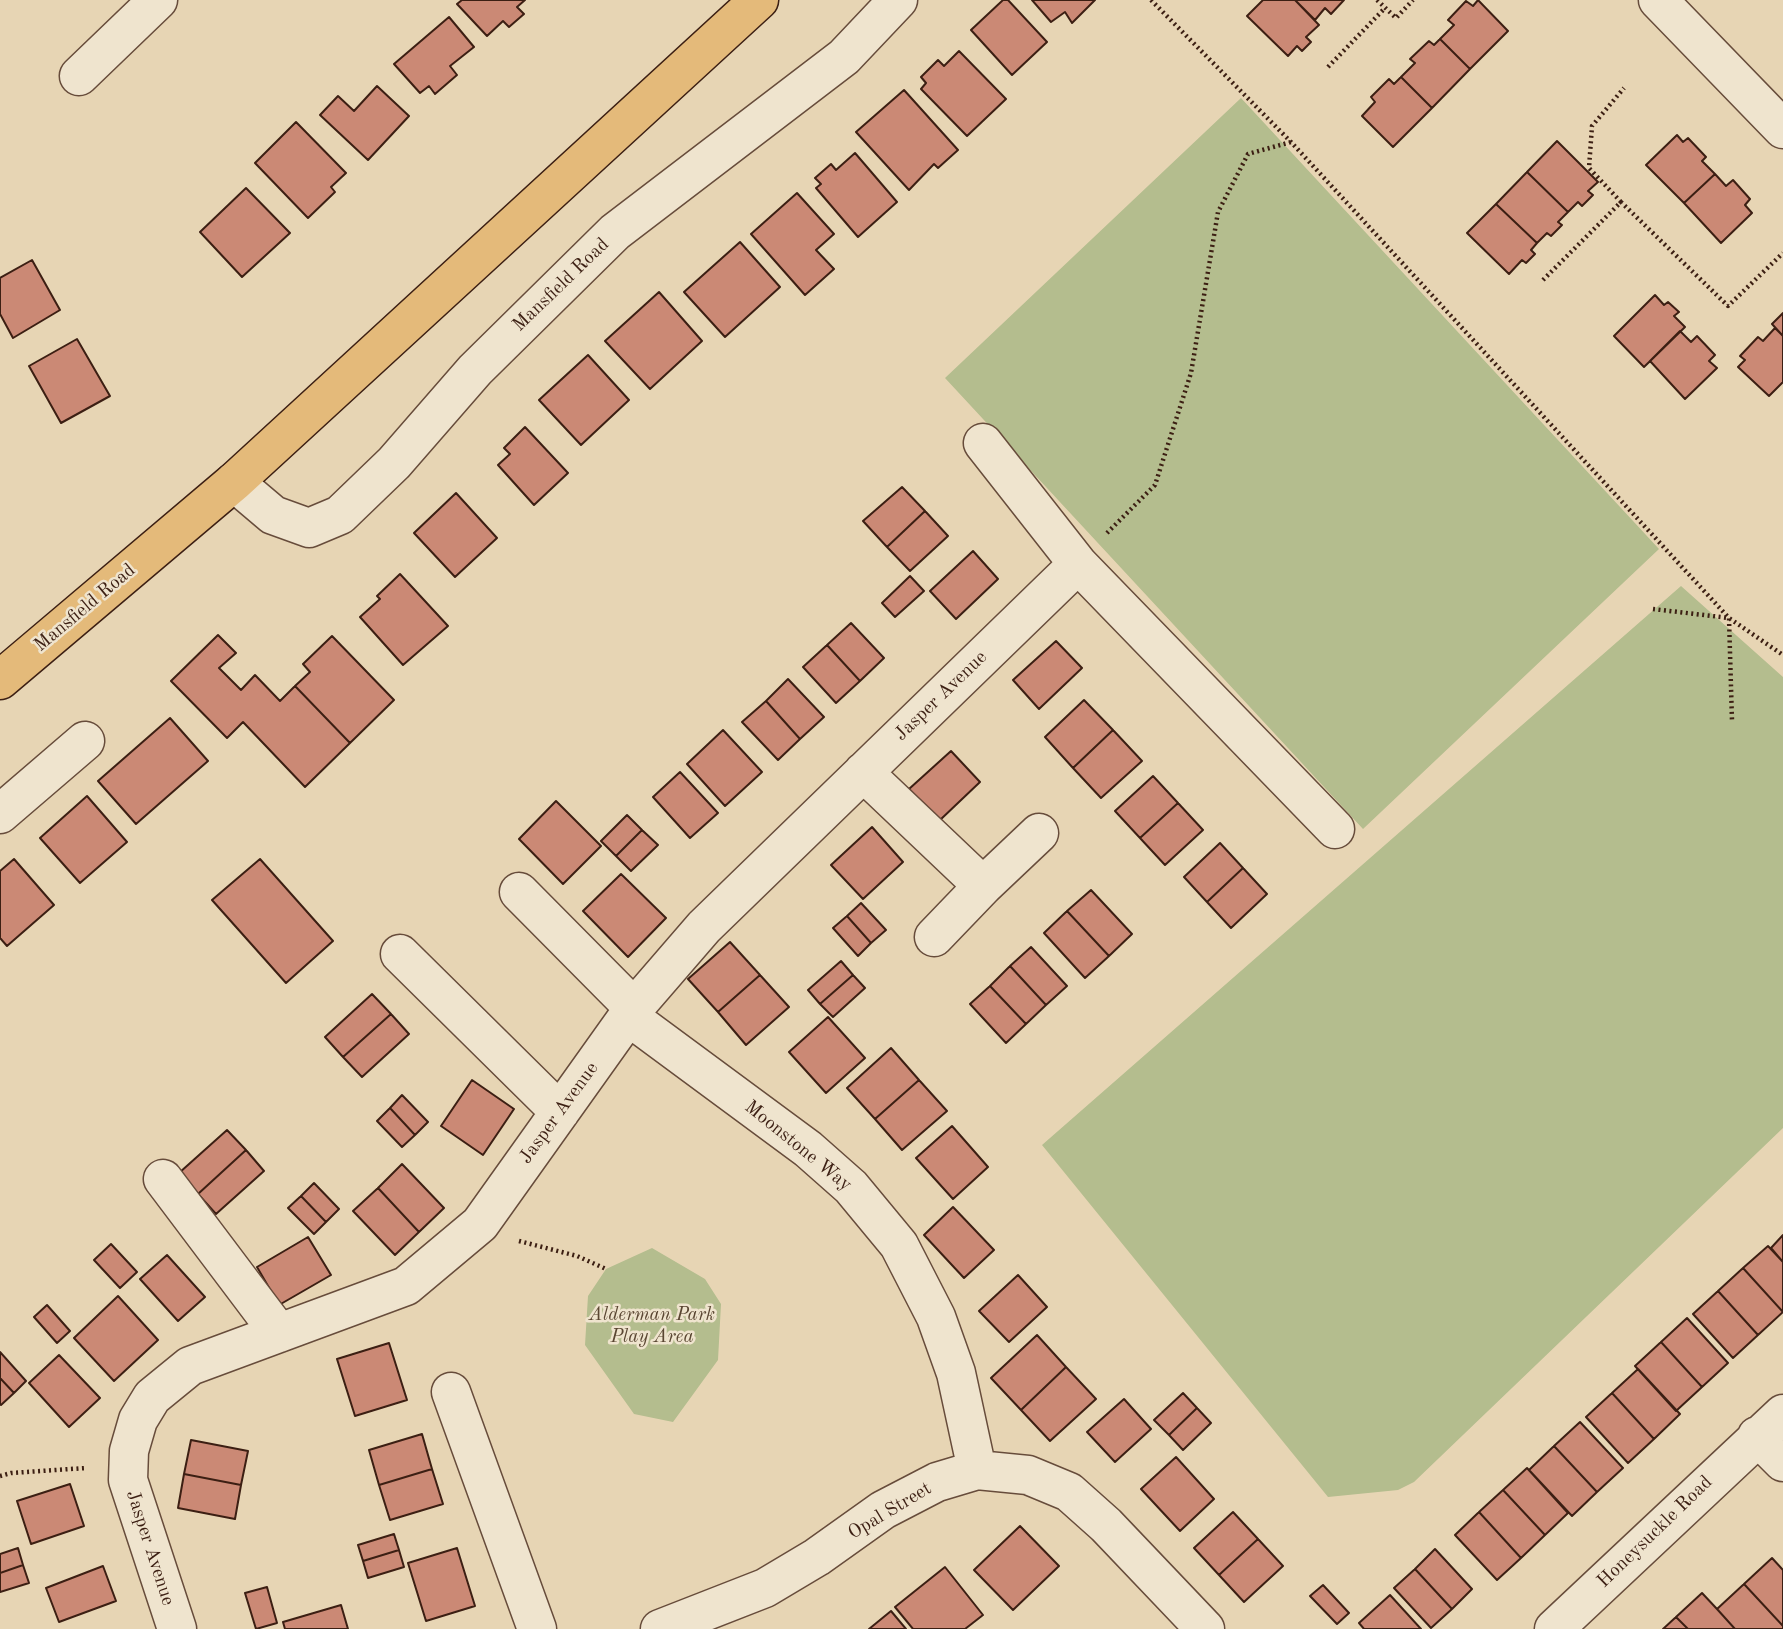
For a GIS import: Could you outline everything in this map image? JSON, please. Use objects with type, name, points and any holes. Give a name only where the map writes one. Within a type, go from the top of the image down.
[{"type":"main road","name":"Mansfield Road","points":[[0,680],[234,482],[759,0]]},
{"type":"street","points":[[79,76],[158,0]]},
{"type":"street","name":"Mansfield Road","points":[[234,482],[273,515],[309,528],[340,515],[394,463],[475,370],[615,232],[844,57],[898,0]]},
{"type":"street","points":[[1658,0],[1783,129]]},
{"type":"street","points":[[983,443],[1077,564],[1335,829]]},
{"type":"street","name":"Jasper Avenue","points":[[177,1629],[128,1480],[129,1451],[138,1420],[152,1397],[190,1366],[405,1286],[480,1224],[631,1012],[704,927],[1077,564]]},
{"type":"street","points":[[0,814],[85,741]]},
{"type":"street","points":[[863,772],[983,886]]},
{"type":"street","points":[[934,937],[1039,833]]},
{"type":"street","name":"Moonstone Way","points":[[519,892],[631,1012],[808,1149],[851,1187],[899,1245],[936,1317],[956,1373],[977,1470]]},
{"type":"street","points":[[400,954],[560,1112]]},
{"type":"street","points":[[163,1179],[279,1333]]},
{"type":"street","points":[[451,1392],[537,1629]]},
{"type":"street","name":"Honeysuckle Road","points":[[1554,1629],[1774,1437]]},
{"type":"street","name":"Opal Street","points":[[660,1629],[765,1588],[817,1558],[883,1510],[937,1482],[977,1470],[1028,1475],[1069,1492],[1106,1525],[1205,1629]]},
{"type":"path","points":[[1151,0],[1291,142],[1730,618],[1783,655]]},
{"type":"path","points":[[1377,0],[1396,18],[1413,0]]},
{"type":"path","points":[[1328,67],[1385,8]]},
{"type":"path","points":[[1624,88],[1592,125],[1589,168],[1621,202],[1728,306],[1783,253]]},
{"type":"path","points":[[1077,564],[1155,485],[1191,373],[1218,212],[1248,154],[1291,142]]},
{"type":"path","points":[[1543,280],[1621,202]]},
{"type":"path","points":[[1653,609],[1730,618]]},
{"type":"path","points":[[1730,618],[1732,721]]},
{"type":"path","points":[[480,1224],[512,1239],[577,1256],[606,1269]]},
{"type":"path","points":[[0,1476],[68,1467],[128,1468]]},
{"type":"green space","points":[[1241,98],[1659,549],[1363,829],[945,378]]},
{"type":"green space","points":[[1681,586],[1783,677],[1783,1128],[1414,1482],[1398,1490],[1328,1497],[1042,1145]]},
{"type":"green space","name":"Alderman Park Play Area","points":[[652,1248],[705,1279],[721,1304],[718,1360],[673,1422],[634,1414],[585,1345],[588,1296],[606,1269]]},
{"type":"building","points":[[462,0],[525,0],[517,7],[524,14],[509,27],[503,21],[487,36],[457,4]]},
{"type":"building","points":[[1003,0],[1008,0],[1047,42],[1012,75],[971,30]]},
{"type":"building","points":[[1032,0],[1095,0],[1072,23],[1065,12],[1051,22]]},
{"type":"building","points":[[1263,0],[1295,0],[1319,25],[1306,37],[1311,42],[1302,51],[1297,46],[1288,56],[1247,16]]},
{"type":"building","points":[[1295,0],[1344,0],[1331,14],[1325,8],[1315,20]]},
{"type":"building","points":[[1478,0],[1508,31],[1470,69],[1440,39],[1454,25],[1448,20],[1466,1],[1473,6]]},
{"type":"building","points":[[449,17],[474,47],[450,66],[457,75],[435,94],[429,86],[420,93],[394,64]]},
{"type":"building","points":[[1440,39],[1470,69],[1432,108],[1401,77],[1415,63],[1410,59],[1429,41],[1434,45]]},
{"type":"building","points":[[959,51],[1006,99],[967,136],[921,89],[926,83],[921,77],[938,60],[944,66]]},
{"type":"building","points":[[1401,77],[1432,108],[1393,147],[1362,116],[1375,102],[1371,97],[1389,79],[1394,84]]},
{"type":"building","points":[[377,86],[409,116],[368,160],[320,115],[338,96],[354,111]]},
{"type":"building","points":[[904,90],[958,150],[938,168],[934,164],[909,190],[856,132]]},
{"type":"building","points":[[296,122],[346,173],[331,187],[335,192],[308,218],[255,163]]},
{"type":"building","points":[[1677,135],[1683,142],[1688,138],[1706,157],[1702,161],[1715,174],[1684,203],[1646,165]]},
{"type":"building","points":[[1557,141],[1598,182],[1588,191],[1593,195],[1582,206],[1578,202],[1568,212],[1527,172]]},
{"type":"building","points":[[855,153],[897,202],[858,237],[816,188],[821,184],[815,178],[831,164],[836,170]]},
{"type":"building","points":[[1527,172],[1568,212],[1558,222],[1562,225],[1551,236],[1547,233],[1537,243],[1496,204]]},
{"type":"building","points":[[1715,174],[1726,186],[1733,180],[1750,199],[1745,205],[1752,213],[1721,243],[1684,203]]},
{"type":"building","points":[[246,188],[290,233],[242,277],[200,232]]},
{"type":"building","points":[[797,193],[834,234],[816,250],[834,269],[805,295],[751,234]]},
{"type":"building","points":[[1496,204],[1537,243],[1531,250],[1535,254],[1526,263],[1522,260],[1509,274],[1467,233]]},
{"type":"building","points":[[740,242],[780,287],[725,337],[684,292]]},
{"type":"building","points":[[32,260],[60,310],[13,338],[0,314],[0,278]]},
{"type":"building","points":[[659,292],[702,341],[650,389],[605,341]]},
{"type":"building","points":[[1655,295],[1664,305],[1668,302],[1679,312],[1674,316],[1685,327],[1644,367],[1614,336]]},
{"type":"building","points":[[1783,313],[1783,336],[1772,324]]},
{"type":"building","points":[[1775,328],[1783,336],[1783,382],[1769,396],[1738,367],[1745,360],[1740,356],[1758,337],[1763,341]]},
{"type":"building","points":[[1680,331],[1691,342],[1697,336],[1715,355],[1709,361],[1717,368],[1685,399],[1650,361]]},
{"type":"building","points":[[77,339],[110,396],[61,423],[29,366]]},
{"type":"building","points":[[588,355],[629,400],[581,445],[539,400]]},
{"type":"building","points":[[525,427],[568,473],[534,505],[498,465],[510,454],[504,448]]},
{"type":"building","points":[[902,487],[925,511],[887,547],[863,521]]},
{"type":"building","points":[[456,493],[497,538],[455,577],[414,533]]},
{"type":"building","points":[[925,511],[948,536],[910,571],[887,547]]},
{"type":"building","points":[[973,551],[998,579],[956,619],[930,591]]},
{"type":"building","points":[[400,574],[448,626],[403,665],[360,617],[380,599],[377,596]]},
{"type":"building","points":[[910,576],[924,591],[895,617],[882,603]]},
{"type":"building","points":[[851,623],[884,658],[860,681],[827,645]]},
{"type":"building","points":[[218,635],[236,653],[219,668],[241,690],[255,675],[280,701],[295,686],[350,743],[305,787],[243,722],[227,738],[171,681]]},
{"type":"building","points":[[332,636],[394,700],[350,743],[295,686],[310,672],[303,664]]},
{"type":"building","points":[[1056,641],[1082,668],[1039,709],[1013,680]]},
{"type":"building","points":[[827,645],[860,681],[836,703],[803,667]]},
{"type":"building","points":[[788,679],[824,717],[800,739],[766,701]]},
{"type":"building","points":[[1084,700],[1113,730],[1073,768],[1045,737]]},
{"type":"building","points":[[766,701],[800,739],[778,760],[742,722]]},
{"type":"building","points":[[170,718],[208,761],[136,824],[98,781]]},
{"type":"building","points":[[723,730],[762,772],[725,806],[687,764]]},
{"type":"building","points":[[1113,730],[1142,761],[1101,798],[1073,768]]},
{"type":"building","points":[[951,751],[980,782],[939,821],[909,789]]},
{"type":"building","points":[[680,772],[718,813],[690,838],[653,797]]},
{"type":"building","points":[[1153,776],[1178,803],[1140,838],[1115,811]]},
{"type":"building","points":[[87,796],[127,842],[80,883],[40,838]]},
{"type":"building","points":[[556,801],[601,846],[563,884],[519,839]]},
{"type":"building","points":[[1178,803],[1203,830],[1165,865],[1140,838]]},
{"type":"building","points":[[627,815],[642,830],[616,856],[601,841]]},
{"type":"building","points":[[872,827],[903,862],[863,899],[831,865]]},
{"type":"building","points":[[642,830],[658,845],[631,871],[616,856]]},
{"type":"building","points":[[1220,843],[1243,868],[1207,902],[1184,877]]},
{"type":"building","points":[[14,859],[54,905],[7,946],[0,938],[0,871]]},
{"type":"building","points":[[260,859],[333,941],[286,983],[212,900]]},
{"type":"building","points":[[1243,868],[1267,894],[1231,928],[1207,902]]},
{"type":"building","points":[[621,874],[666,918],[628,957],[583,911]]},
{"type":"building","points":[[1091,890],[1132,934],[1109,956],[1067,911]]},
{"type":"building","points":[[861,903],[886,930],[871,943],[847,916]]},
{"type":"building","points":[[1067,911],[1109,956],[1085,978],[1044,933]]},
{"type":"building","points":[[847,916],[871,943],[858,956],[833,928]]},
{"type":"building","points":[[730,942],[760,975],[718,1012],[688,979]]},
{"type":"building","points":[[1031,947],[1067,986],[1046,1005],[1010,966]]},
{"type":"building","points":[[841,961],[853,975],[820,1004],[808,990]]},
{"type":"building","points":[[1010,966],[1046,1005],[1026,1024],[990,986]]},
{"type":"building","points":[[760,975],[789,1007],[746,1045],[718,1012]]},
{"type":"building","points":[[853,975],[865,988],[833,1017],[820,1004]]},
{"type":"building","points":[[990,986],[1026,1024],[1006,1043],[970,1004]]},
{"type":"building","points":[[372,994],[391,1014],[343,1057],[325,1037]]},
{"type":"building","points":[[391,1014],[409,1034],[362,1077],[343,1057]]},
{"type":"building","points":[[828,1017],[865,1058],[826,1093],[789,1052]]},
{"type":"building","points":[[891,1048],[919,1080],[875,1119],[847,1088]]},
{"type":"building","points":[[472,1080],[514,1109],[483,1155],[441,1126]]},
{"type":"building","points":[[919,1080],[947,1111],[902,1150],[875,1119]]},
{"type":"building","points":[[402,1095],[428,1122],[415,1135],[390,1108]]},
{"type":"building","points":[[390,1108],[415,1135],[402,1147],[377,1121]]},
{"type":"building","points":[[952,1126],[988,1167],[953,1199],[916,1158]]},
{"type":"building","points":[[227,1130],[246,1150],[198,1194],[179,1173]]},
{"type":"building","points":[[246,1150],[264,1171],[216,1214],[198,1194]]},
{"type":"building","points":[[402,1164],[444,1208],[419,1232],[378,1188]]},
{"type":"building","points":[[314,1183],[339,1209],[326,1222],[301,1196]]},
{"type":"building","points":[[378,1188],[419,1232],[395,1255],[353,1211]]},
{"type":"building","points":[[301,1196],[326,1222],[314,1234],[288,1208]]},
{"type":"building","points":[[953,1207],[994,1250],[964,1278],[924,1235]]},
{"type":"building","points":[[1783,1235],[1783,1262],[1771,1248]]},
{"type":"building","points":[[308,1237],[331,1275],[279,1305],[257,1267]]},
{"type":"building","points":[[111,1244],[137,1272],[120,1288],[94,1260]]},
{"type":"building","points":[[1768,1246],[1783,1262],[1783,1312],[1743,1268]]},
{"type":"building","points":[[167,1255],[205,1297],[178,1321],[140,1279]]},
{"type":"building","points":[[1743,1268],[1783,1312],[1758,1335],[1718,1291]]},
{"type":"building","points":[[1018,1275],[1047,1307],[1009,1342],[979,1311]]},
{"type":"building","points":[[1718,1291],[1758,1335],[1733,1358],[1693,1314]]},
{"type":"building","points":[[118,1296],[158,1340],[114,1381],[74,1338]]},
{"type":"building","points":[[47,1305],[70,1331],[57,1343],[34,1317]]},
{"type":"building","points":[[1687,1318],[1728,1363],[1702,1387],[1661,1342]]},
{"type":"building","points":[[1037,1335],[1066,1367],[1021,1410],[991,1378]]},
{"type":"building","points":[[1661,1342],[1702,1387],[1676,1411],[1635,1366]]},
{"type":"building","points":[[389,1343],[407,1400],[355,1416],[337,1359]]},
{"type":"building","points":[[0,1352],[26,1381],[14,1393],[0,1378]]},
{"type":"building","points":[[59,1355],[100,1398],[69,1427],[29,1383]]},
{"type":"building","points":[[1066,1367],[1096,1399],[1050,1441],[1021,1410]]},
{"type":"building","points":[[1638,1369],[1680,1414],[1654,1439],[1612,1393]]},
{"type":"building","points":[[0,1378],[14,1393],[1,1405],[0,1404]]},
{"type":"building","points":[[1183,1393],[1197,1408],[1169,1435],[1154,1420]]},
{"type":"building","points":[[1612,1393],[1654,1439],[1628,1463],[1586,1417]]},
{"type":"building","points":[[1124,1399],[1151,1429],[1115,1462],[1087,1432]]},
{"type":"building","points":[[1197,1408],[1211,1423],[1183,1450],[1169,1435]]},
{"type":"building","points":[[1580,1422],[1623,1468],[1597,1492],[1554,1446]]},
{"type":"building","points":[[422,1434],[432,1469],[379,1485],[369,1450]]},
{"type":"building","points":[[191,1440],[248,1451],[241,1485],[184,1474]]},
{"type":"building","points":[[1554,1446],[1597,1492],[1572,1516],[1529,1470]]},
{"type":"building","points":[[1176,1457],[1214,1499],[1180,1531],[1141,1489]]},
{"type":"building","points":[[1527,1468],[1568,1513],[1545,1535],[1503,1490]]},
{"type":"building","points":[[432,1469],[443,1504],[390,1520],[379,1485]]},
{"type":"building","points":[[184,1474],[241,1485],[235,1519],[178,1508]]},
{"type":"building","points":[[70,1484],[84,1526],[31,1544],[17,1501]]},
{"type":"building","points":[[1503,1490],[1545,1535],[1521,1558],[1479,1512]]},
{"type":"building","points":[[1233,1512],[1258,1539],[1219,1575],[1194,1548]]},
{"type":"building","points":[[1479,1512],[1521,1558],[1497,1580],[1455,1535]]},
{"type":"building","points":[[1020,1526],[1059,1566],[1013,1610],[974,1570]]},
{"type":"building","points":[[394,1534],[399,1550],[363,1561],[358,1545]]},
{"type":"building","points":[[1258,1539],[1283,1566],[1244,1602],[1219,1575]]},
{"type":"building","points":[[18,1548],[23,1565],[0,1573],[0,1554]]},
{"type":"building","points":[[457,1548],[475,1606],[426,1621],[408,1563]]},
{"type":"building","points":[[1435,1549],[1472,1589],[1452,1609],[1415,1569]]},
{"type":"building","points":[[399,1550],[404,1567],[368,1578],[363,1561]]},
{"type":"building","points":[[1772,1558],[1783,1570],[1783,1626],[1744,1584]]},
{"type":"building","points":[[23,1565],[29,1583],[0,1592],[0,1573]]},
{"type":"building","points":[[103,1566],[116,1601],[59,1622],[46,1588]]},
{"type":"building","points":[[945,1567],[983,1615],[965,1629],[913,1629],[895,1607]]},
{"type":"building","points":[[1415,1569],[1452,1609],[1431,1628],[1394,1588]]},
{"type":"building","points":[[1744,1584],[1783,1629],[1735,1629],[1717,1609]]},
{"type":"building","points":[[1323,1585],[1349,1613],[1337,1624],[1310,1596]]},
{"type":"building","points":[[267,1587],[277,1623],[256,1629],[245,1593]]},
{"type":"building","points":[[1702,1593],[1735,1629],[1688,1629],[1676,1617]]},
{"type":"building","points":[[1390,1595],[1421,1629],[1364,1629],[1359,1623]]},
{"type":"building","points":[[341,1605],[348,1629],[285,1629],[283,1622]]},
{"type":"building","points":[[891,1611],[906,1629],[869,1629]]},
{"type":"building","points":[[1676,1617],[1688,1629],[1663,1629]]}]
